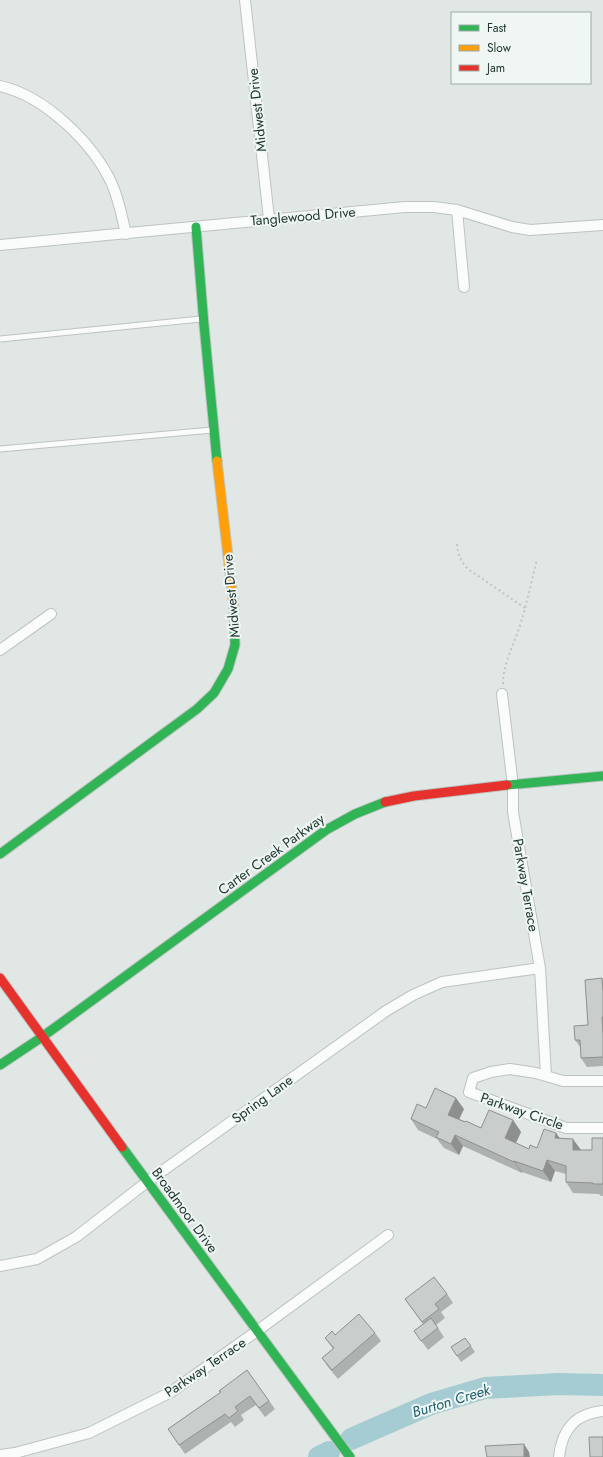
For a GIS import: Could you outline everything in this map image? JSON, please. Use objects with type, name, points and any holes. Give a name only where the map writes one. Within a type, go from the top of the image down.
[{"type":"street","name":"Midwest Drive","points":[[245,0],[269,219]]},
{"type":"street","points":[[0,86],[31,97],[53,113],[75,133],[97,160],[112,184],[126,234]]},
{"type":"street","name":"Tanglewood Drive","points":[[0,245],[405,207],[434,207],[457,210],[512,227],[530,230],[603,225]]},
{"type":"street","points":[[457,210],[464,287]]},
{"type":"street","name":"Midwest Drive","points":[[0,854],[197,709],[214,693],[228,669],[235,645],[235,618],[213,430],[202,319],[196,227]]},
{"type":"street","points":[[0,650],[52,614]]},
{"type":"street","name":"Parkway Terrace","points":[[502,694],[513,786],[513,812],[540,968],[546,1076]]},
{"type":"street","name":"Carter Creek Parkway","points":[[0,1065],[42,1037],[326,830],[355,814],[383,803],[414,796],[603,776]]},
{"type":"street","name":"Spring Lane","points":[[0,1266],[37,1259],[76,1237],[146,1182],[386,1011],[413,995],[442,982],[540,968]]},
{"type":"street","name":"Broadmoor Drive","points":[[0,978],[146,1182],[350,1457]]},
{"type":"street","name":"Parkway Circle","points":[[603,1081],[563,1081],[555,1080],[536,1073],[510,1070],[491,1072],[473,1078],[469,1092],[566,1128],[603,1128]]},
{"type":"street","name":"Parkway Terrace","points":[[0,1455],[15,1453],[89,1433],[171,1392],[258,1332],[388,1235]]},
{"type":"street","points":[[560,1457],[560,1443],[569,1427],[582,1416],[603,1411]]},
{"type":"lane","points":[[0,339],[202,319]]},
{"type":"lane","points":[[0,449],[213,430]]},
{"type":"path","points":[[457,544],[458,555],[462,563],[468,569],[525,608]]},
{"type":"path","points":[[502,694],[503,677],[525,608],[538,559]]},
{"type":"building","points":[[602,978],[603,1057],[581,1058],[580,1040],[575,1040],[574,1026],[588,1025],[585,980]]},
{"type":"building","points":[[435,1088],[456,1098],[448,1115],[465,1122],[466,1121],[481,1128],[489,1110],[513,1120],[505,1138],[529,1149],[530,1145],[537,1148],[544,1129],[556,1133],[555,1138],[573,1139],[573,1150],[592,1150],[592,1138],[603,1138],[603,1184],[566,1182],[566,1166],[547,1160],[543,1171],[514,1162],[455,1135],[451,1144],[436,1137],[439,1132],[411,1119],[417,1104],[426,1108]]},
{"type":"building","points":[[434,1277],[447,1294],[435,1304],[439,1309],[422,1322],[405,1299]]},
{"type":"building","points":[[359,1314],[375,1333],[332,1370],[322,1358],[334,1348],[325,1338],[332,1331],[335,1335]]},
{"type":"building","points":[[431,1318],[438,1328],[421,1341],[414,1331]]},
{"type":"building","points":[[465,1338],[471,1346],[457,1356],[451,1347]]},
{"type":"building","points":[[247,1370],[269,1401],[259,1408],[250,1396],[235,1407],[238,1411],[229,1418],[225,1414],[179,1445],[168,1429],[221,1392],[219,1391]]},
{"type":"building","points":[[589,1437],[603,1437],[603,1457],[590,1457]]},
{"type":"building","points":[[524,1444],[524,1457],[487,1457],[485,1446]]},
{"type":"waterway","name":"Burton Creek","points":[[351,1439],[431,1404],[485,1388],[558,1384],[603,1385]]},
{"type":"waterway","name":"Burton Creek","points":[[319,1457],[329,1452]]},
{"type":"traffic: fast","points":[[196,227],[217,461]]},
{"type":"traffic: fast","points":[[0,854],[197,709],[214,693],[228,669],[235,645],[234,608]]},
{"type":"traffic: fast","points":[[507,785],[603,776]]},
{"type":"traffic: fast","points":[[0,1065],[42,1037],[326,830],[355,814],[385,802]]},
{"type":"traffic: fast","points":[[122,1147],[350,1457]]},
{"type":"traffic: slow","points":[[217,461],[234,608]]},
{"type":"traffic: jam","points":[[385,802],[414,796],[507,785]]},
{"type":"traffic: jam","points":[[0,978],[122,1147]]}]
